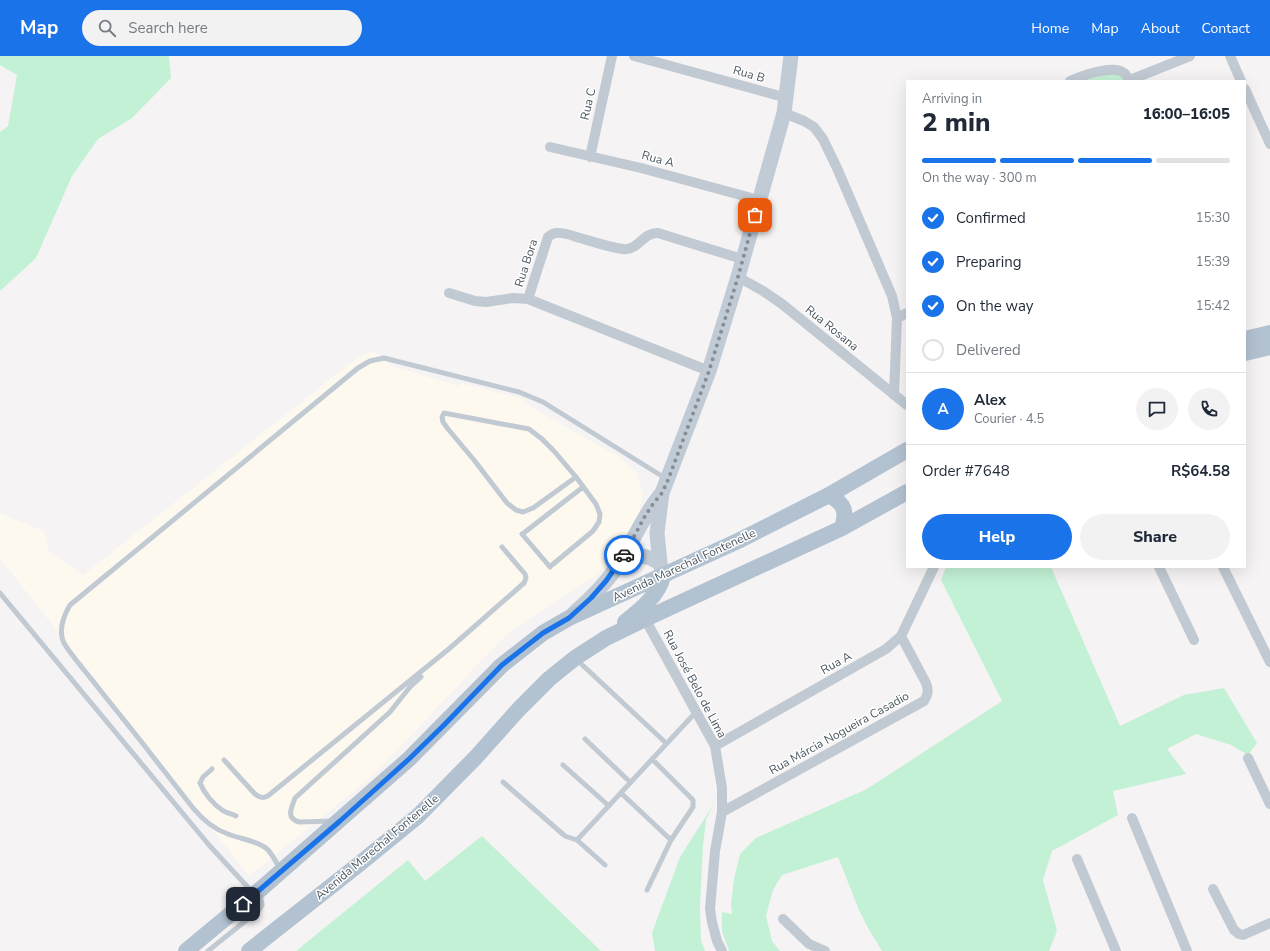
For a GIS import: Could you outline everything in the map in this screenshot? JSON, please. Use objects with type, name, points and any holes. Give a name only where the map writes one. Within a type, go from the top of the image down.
[{"type":"main road","points":[[606,638],[640,610],[659,587],[661,569],[657,533],[665,486],[709,371],[738,277],[784,113],[791,56]]},
{"type":"main road","points":[[1246,339],[1270,333]]},
{"type":"main road","points":[[1246,353],[1270,347]]},
{"type":"main road","name":"Avenida Marechal Fontenelle","points":[[191,950],[409,759],[502,665],[543,633],[661,569],[738,541],[829,495],[906,451]]},
{"type":"main road","points":[[569,618],[591,598],[606,581],[620,561],[645,516],[665,486]]},
{"type":"main road","name":"Avenida Marechal Fontenelle","points":[[249,951],[418,816],[477,756],[519,708],[549,679],[575,658],[606,638],[842,528],[906,493]]},
{"type":"main road","points":[[829,495],[837,500],[843,507],[845,519],[842,528]]},
{"type":"main road","points":[[620,561],[634,556],[648,556],[661,569]]},
{"type":"street","name":"Rua C","points":[[590,157],[612,56]]},
{"type":"street","name":"Rua B","points":[[634,56],[787,98]]},
{"type":"street","points":[[1073,80],[1113,69],[1125,74],[1130,80],[1190,56]]},
{"type":"street","points":[[1230,56],[1241,80]]},
{"type":"street","points":[[1246,91],[1270,144]]},
{"type":"street","points":[[784,113],[804,121],[814,127],[823,139],[838,168],[892,296],[896,318],[894,395]]},
{"type":"street","name":"Rua A","points":[[550,147],[641,168],[759,200]]},
{"type":"street","name":"Rua Bora","points":[[528,299],[548,237],[552,234],[563,233],[624,249],[637,245],[652,233],[658,233],[742,259]]},
{"type":"street","name":"Rua Rosana","points":[[738,277],[782,304],[906,404]]},
{"type":"street","points":[[449,293],[475,301],[486,302],[495,302],[513,298],[528,299],[709,371]]},
{"type":"street","points":[[896,318],[906,313]]},
{"type":"street","name":"Rua A","points":[[714,746],[886,649],[901,636],[934,568]]},
{"type":"street","points":[[1159,568],[1194,640]]},
{"type":"street","points":[[1223,568],[1270,662]]},
{"type":"street","name":"Rua José Belo de Lima","points":[[645,619],[714,746],[722,788],[722,812],[716,850],[710,909],[717,941],[722,951]]},
{"type":"street","name":"Rua Márcia Nogueira Casadio","points":[[722,812],[924,701],[929,690],[901,636]]},
{"type":"street","points":[[1248,758],[1270,804]]},
{"type":"street","points":[[1132,818],[1187,951]]},
{"type":"street","points":[[1076,859],[1116,951]]},
{"type":"street","points":[[1213,889],[1234,930],[1238,934],[1243,935],[1270,923]]},
{"type":"street","points":[[783,919],[809,944],[825,951]]},
{"type":"lane","points":[[281,871],[266,848],[227,834],[213,827],[202,818],[76,660],[63,641],[62,629],[64,616],[70,604],[358,368],[370,361],[384,358],[519,392],[544,402],[665,486]]},
{"type":"lane","points":[[576,477],[532,508],[523,512],[516,510],[507,503],[474,460],[448,430],[442,417],[444,413],[530,429],[542,439],[576,477],[596,504],[600,514],[593,531],[551,566],[523,533],[583,487]]},
{"type":"lane","points":[[224,760],[260,798],[265,798],[269,795],[450,648],[524,583],[526,578],[525,574],[502,546]]},
{"type":"lane","points":[[0,593],[209,846],[254,894],[261,899],[262,905],[259,910],[208,951]]},
{"type":"lane","points":[[575,658],[666,743]]},
{"type":"lane","points":[[340,821],[299,822],[292,818],[290,811],[296,798],[390,712],[410,687],[421,677]]},
{"type":"lane","points":[[577,840],[696,712]]},
{"type":"lane","points":[[584,738],[630,782]]},
{"type":"lane","points":[[647,890],[671,840],[693,807],[694,803],[693,800],[652,759]]},
{"type":"lane","points":[[563,765],[609,806]]},
{"type":"lane","points":[[212,770],[203,777],[200,783],[202,789],[222,811],[236,816]]},
{"type":"lane","points":[[503,782],[565,836],[577,840],[605,865]]},
{"type":"lane","points":[[621,793],[671,840]]},
{"type":"shaded area","points":[[375,352],[392,366],[459,386],[461,383],[525,399],[524,403],[621,458],[636,472],[643,494],[638,517],[622,548],[594,577],[517,627],[499,642],[384,764],[363,784],[249,876],[0,558],[0,513],[43,531],[46,536],[48,550],[83,575],[357,358],[365,354]]},
{"type":"green space","points":[[0,56],[169,56],[171,78],[132,118],[98,139],[72,176],[36,258],[0,291],[0,132],[8,126],[17,75],[0,65]]},
{"type":"green space","points":[[1113,72],[1124,76],[1126,80],[1084,80]]},
{"type":"green space","points":[[946,568],[1051,568],[1120,726],[1184,695],[1224,688],[1257,743],[1248,755],[1231,745],[1196,734],[1167,749],[1186,774],[1113,791],[1118,815],[1052,851],[1043,880],[1057,931],[1049,951],[882,951],[859,910],[838,857],[782,875],[773,890],[766,916],[772,941],[780,951],[729,951],[722,931],[722,912],[732,914],[731,904],[734,879],[740,854],[756,838],[867,789],[1002,701],[941,580]]},
{"type":"green space","points":[[715,802],[706,819],[703,846],[700,907],[701,940],[705,951],[655,951],[652,933],[680,857]]},
{"type":"green space","points":[[482,836],[601,951],[296,951],[408,860],[425,881]]},
{"type":"way so far","points":[[624,555],[645,516],[662,493],[668,480],[709,371],[738,277],[755,215]]},
{"type":"route","points":[[243,904],[340,821],[409,759],[502,665],[543,633],[569,618],[591,598],[606,581],[624,555]]}]
